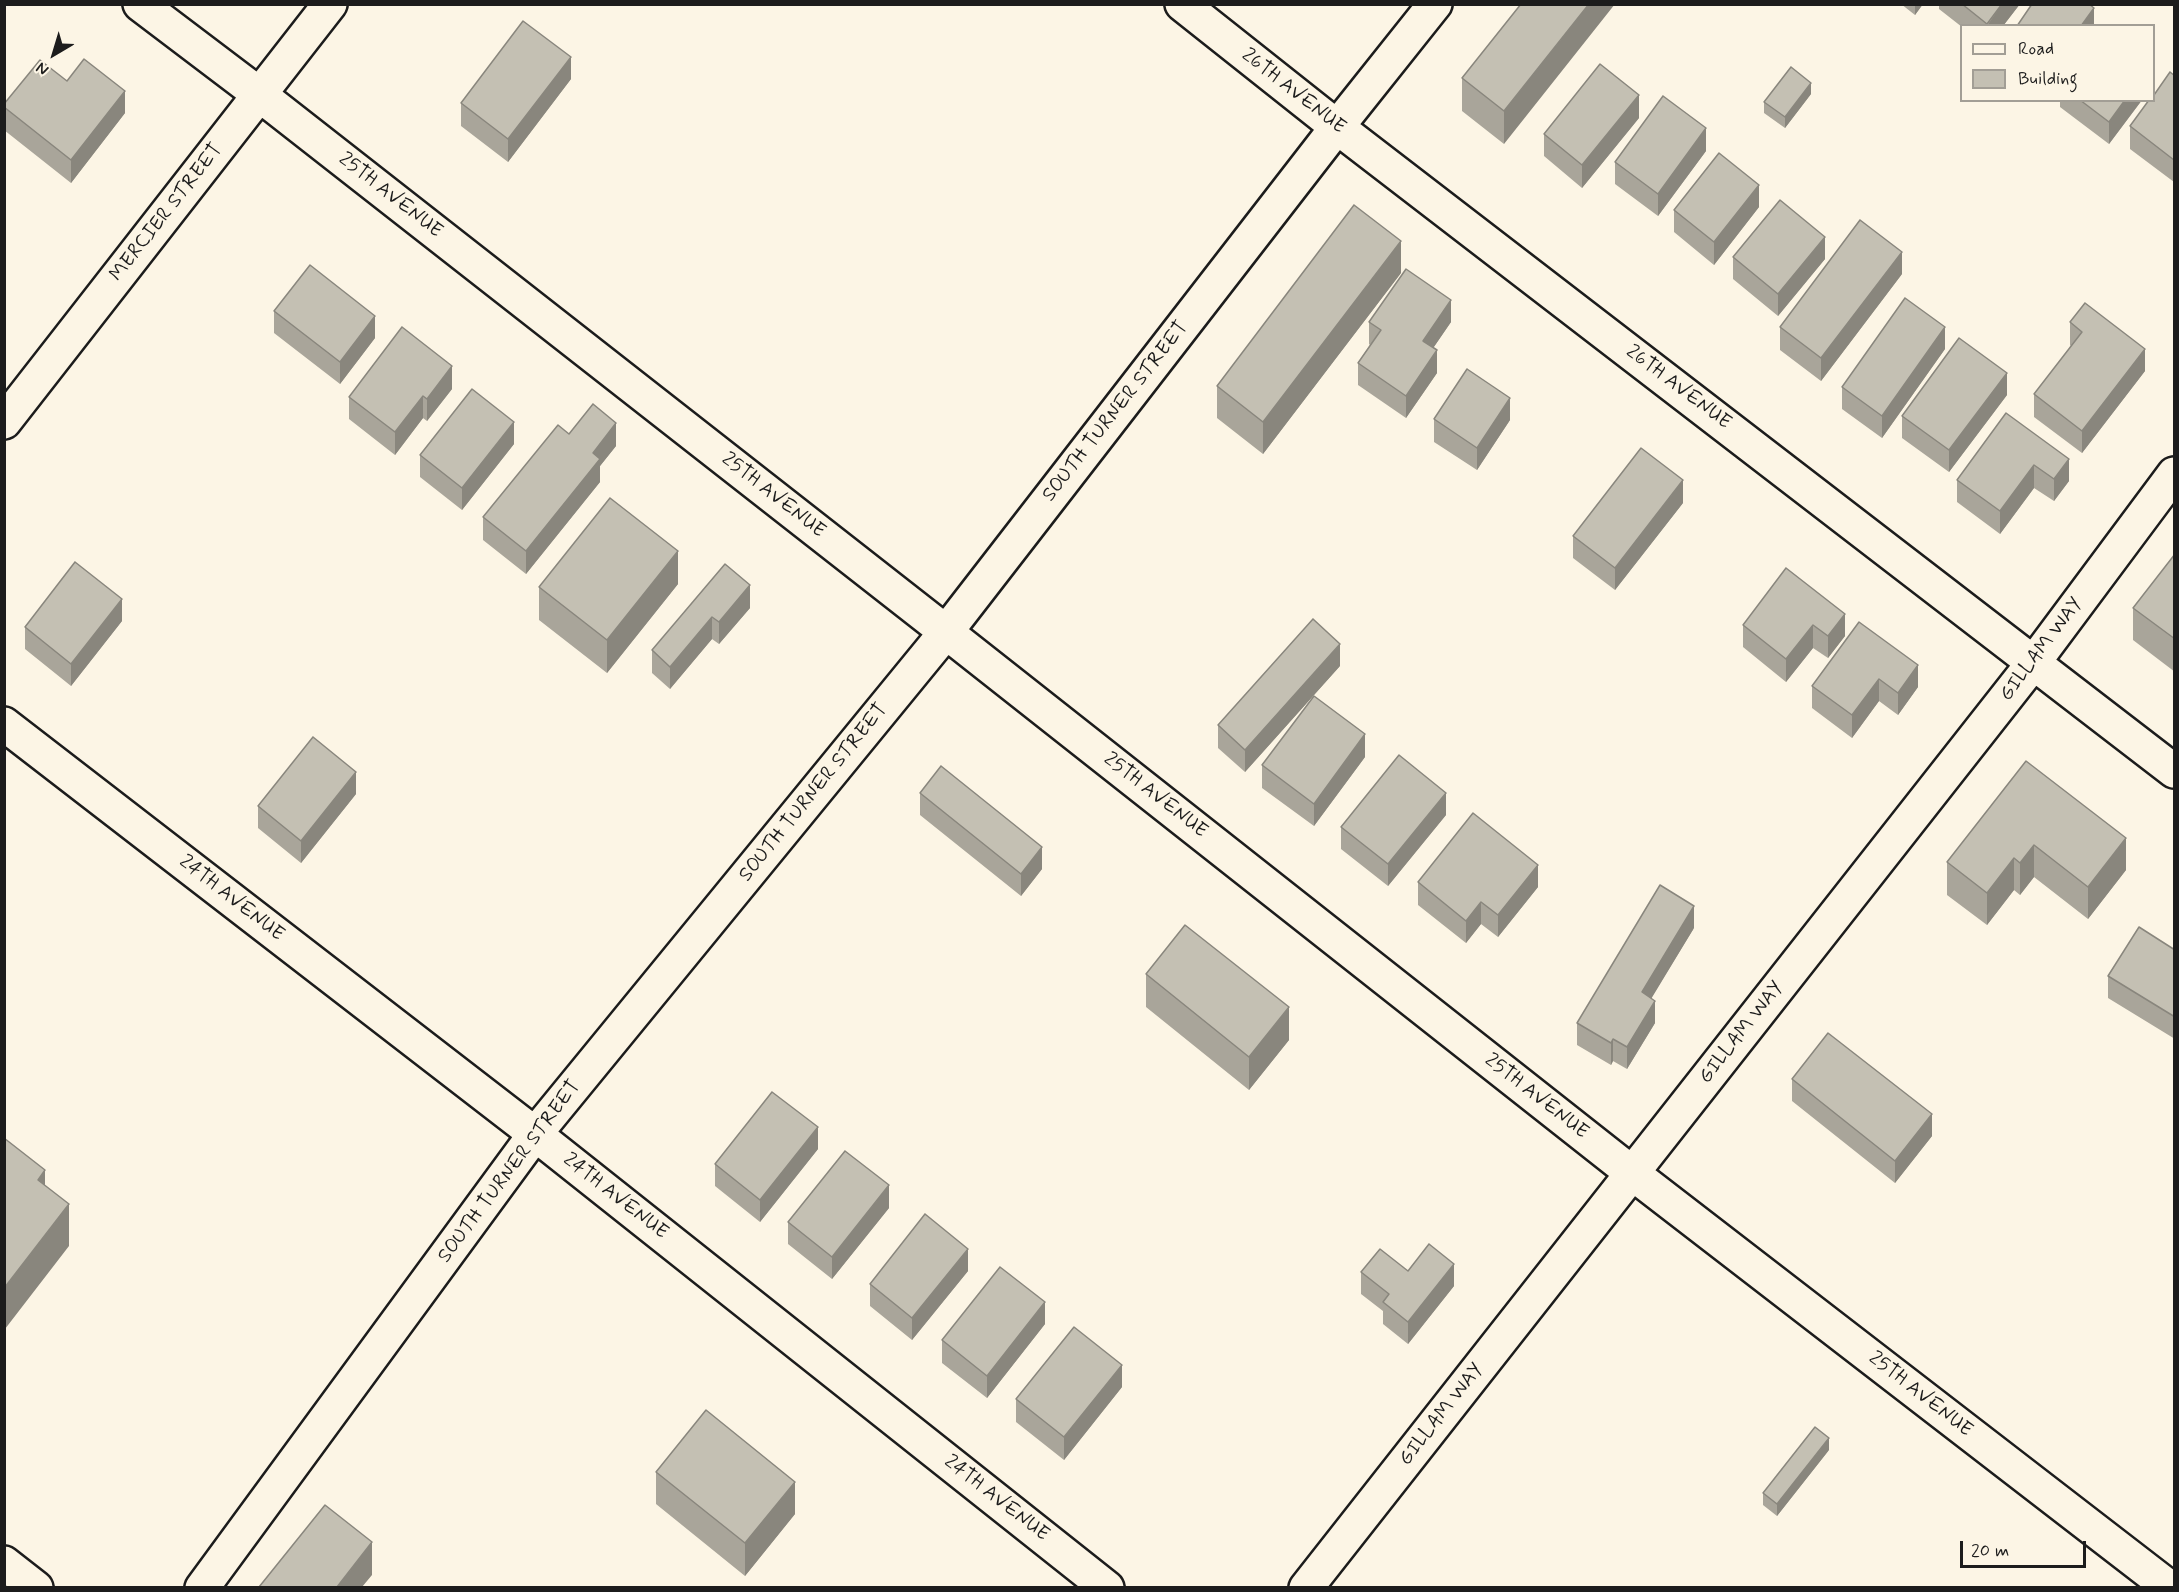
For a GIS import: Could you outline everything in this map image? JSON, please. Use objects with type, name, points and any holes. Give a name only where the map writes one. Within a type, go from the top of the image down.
[{"type":"street","name":"25TH AVENUE","points":[[140,4],[260,95],[946,632],[1632,1173],[2170,1587]]},
{"type":"street","name":"MERCIER STREET","points":[[4,422],[330,4]]},
{"type":"street","name":"26TH AVENUE","points":[[1182,4],[1337,127],[2175,771]]},
{"type":"street","name":"SOUTH TURNER STREET","points":[[202,1587],[535,1134],[946,632],[1435,4]]},
{"type":"street","name":"GILLAM WAY","points":[[1306,1587],[2034,662],[2175,474]]},
{"type":"street","name":"24TH AVENUE","points":[[4,724],[535,1134],[1107,1587]]},
{"type":"street","points":[[4,1563],[36,1587]]},
{"type":"building","points":[[1521,4],[1589,4],[1504,111],[1462,78]]},
{"type":"building","points":[[1962,4],[2002,4],[1987,24]]},
{"type":"building","points":[[2032,4],[2089,4],[2094,8],[2082,24],[2018,24]]},
{"type":"building","points":[[523,21],[571,57],[508,139],[461,103]]},
{"type":"building","points":[[84,59],[125,91],[71,160],[4,107],[4,104],[40,60],[67,81]]},
{"type":"building","points":[[1600,64],[1639,95],[1582,165],[1544,134]]},
{"type":"building","points":[[1791,67],[1811,83],[1785,117],[1764,102]]},
{"type":"building","points":[[2170,72],[2175,76],[2174,160],[2130,126],[2148,102],[2155,102],[2155,94]]},
{"type":"building","points":[[1663,96],[1706,128],[1658,194],[1615,162]]},
{"type":"building","points":[[2083,102],[2124,102],[2109,122]]},
{"type":"building","points":[[1719,153],[1759,185],[1714,242],[1674,210]]},
{"type":"building","points":[[1780,200],[1825,237],[1778,294],[1733,257]]},
{"type":"building","points":[[1354,205],[1401,241],[1263,422],[1217,386]]},
{"type":"building","points":[[1860,220],[1902,252],[1821,358],[1780,327]]},
{"type":"building","points":[[310,265],[375,316],[340,362],[274,311]]},
{"type":"building","points":[[1406,269],[1451,300],[1423,341],[1437,350],[1406,396],[1358,363],[1381,330],[1369,322]]},
{"type":"building","points":[[1905,298],[1945,327],[1882,416],[1842,387]]},
{"type":"building","points":[[2085,303],[2145,349],[2082,431],[2034,394],[2082,332],[2070,322]]},
{"type":"building","points":[[402,327],[452,366],[427,399],[423,396],[395,432],[349,397]]},
{"type":"building","points":[[1959,338],[2007,373],[1949,450],[1902,416]]},
{"type":"building","points":[[1467,369],[1510,398],[1477,448],[1434,419]]},
{"type":"building","points":[[472,389],[514,422],[462,488],[420,455]]},
{"type":"building","points":[[593,404],[616,423],[593,453],[600,459],[526,551],[483,517],[558,425],[569,434]]},
{"type":"building","points":[[2006,413],[2069,459],[2054,479],[2034,465],[2000,511],[1957,480]]},
{"type":"building","points":[[1641,448],[1683,480],[1615,568],[1573,536]]},
{"type":"building","points":[[610,498],[678,551],[607,640],[539,587]]},
{"type":"building","points":[[2175,554],[2175,639],[2133,608]]},
{"type":"building","points":[[75,562],[122,599],[71,664],[25,627]]},
{"type":"building","points":[[725,564],[750,585],[719,622],[712,617],[670,667],[652,650]]},
{"type":"building","points":[[1786,568],[1845,614],[1828,636],[1813,625],[1786,659],[1743,625]]},
{"type":"building","points":[[1313,619],[1340,644],[1245,750],[1218,725]]},
{"type":"building","points":[[1859,622],[1918,665],[1898,693],[1879,679],[1852,715],[1812,686]]},
{"type":"building","points":[[1314,696],[1365,734],[1314,804],[1262,765]]},
{"type":"building","points":[[313,737],[356,772],[301,841],[258,806]]},
{"type":"building","points":[[1399,755],[1446,793],[1388,864],[1341,827]]},
{"type":"building","points":[[2026,761],[2126,838],[2088,887],[2034,845],[2020,863],[2014,858],[1987,893],[1947,862]]},
{"type":"building","points":[[941,766],[1042,847],[1021,874],[920,793]]},
{"type":"building","points":[[1473,813],[1538,865],[1498,915],[1481,902],[1466,921],[1418,882]]},
{"type":"building","points":[[1660,885],[1694,906],[1642,992],[1655,1001],[1627,1047],[1613,1039],[1611,1043],[1577,1023]]},
{"type":"building","points":[[1185,925],[1289,1007],[1249,1057],[1146,974]]},
{"type":"building","points":[[2139,927],[2175,950],[2175,1017],[2108,976]]},
{"type":"building","points":[[1828,1033],[1932,1114],[1895,1161],[1792,1079]]},
{"type":"building","points":[[772,1092],[818,1127],[760,1200],[715,1164]]},
{"type":"building","points":[[4,1138],[45,1170],[38,1180],[69,1204],[5,1287]]},
{"type":"building","points":[[845,1151],[889,1185],[832,1257],[788,1222]]},
{"type":"building","points":[[925,1214],[968,1249],[912,1318],[870,1284]]},
{"type":"building","points":[[1429,1244],[1454,1264],[1408,1322],[1383,1302],[1389,1294],[1361,1272],[1380,1249],[1408,1271]]},
{"type":"building","points":[[1000,1267],[1045,1302],[987,1376],[942,1340]]},
{"type":"building","points":[[1074,1327],[1122,1365],[1064,1437],[1016,1399]]},
{"type":"building","points":[[706,1410],[795,1482],[745,1543],[656,1472]]},
{"type":"building","points":[[1815,1427],[1829,1438],[1777,1504],[1763,1493]]},
{"type":"building","points":[[325,1505],[372,1542],[337,1587],[259,1587]]}]
